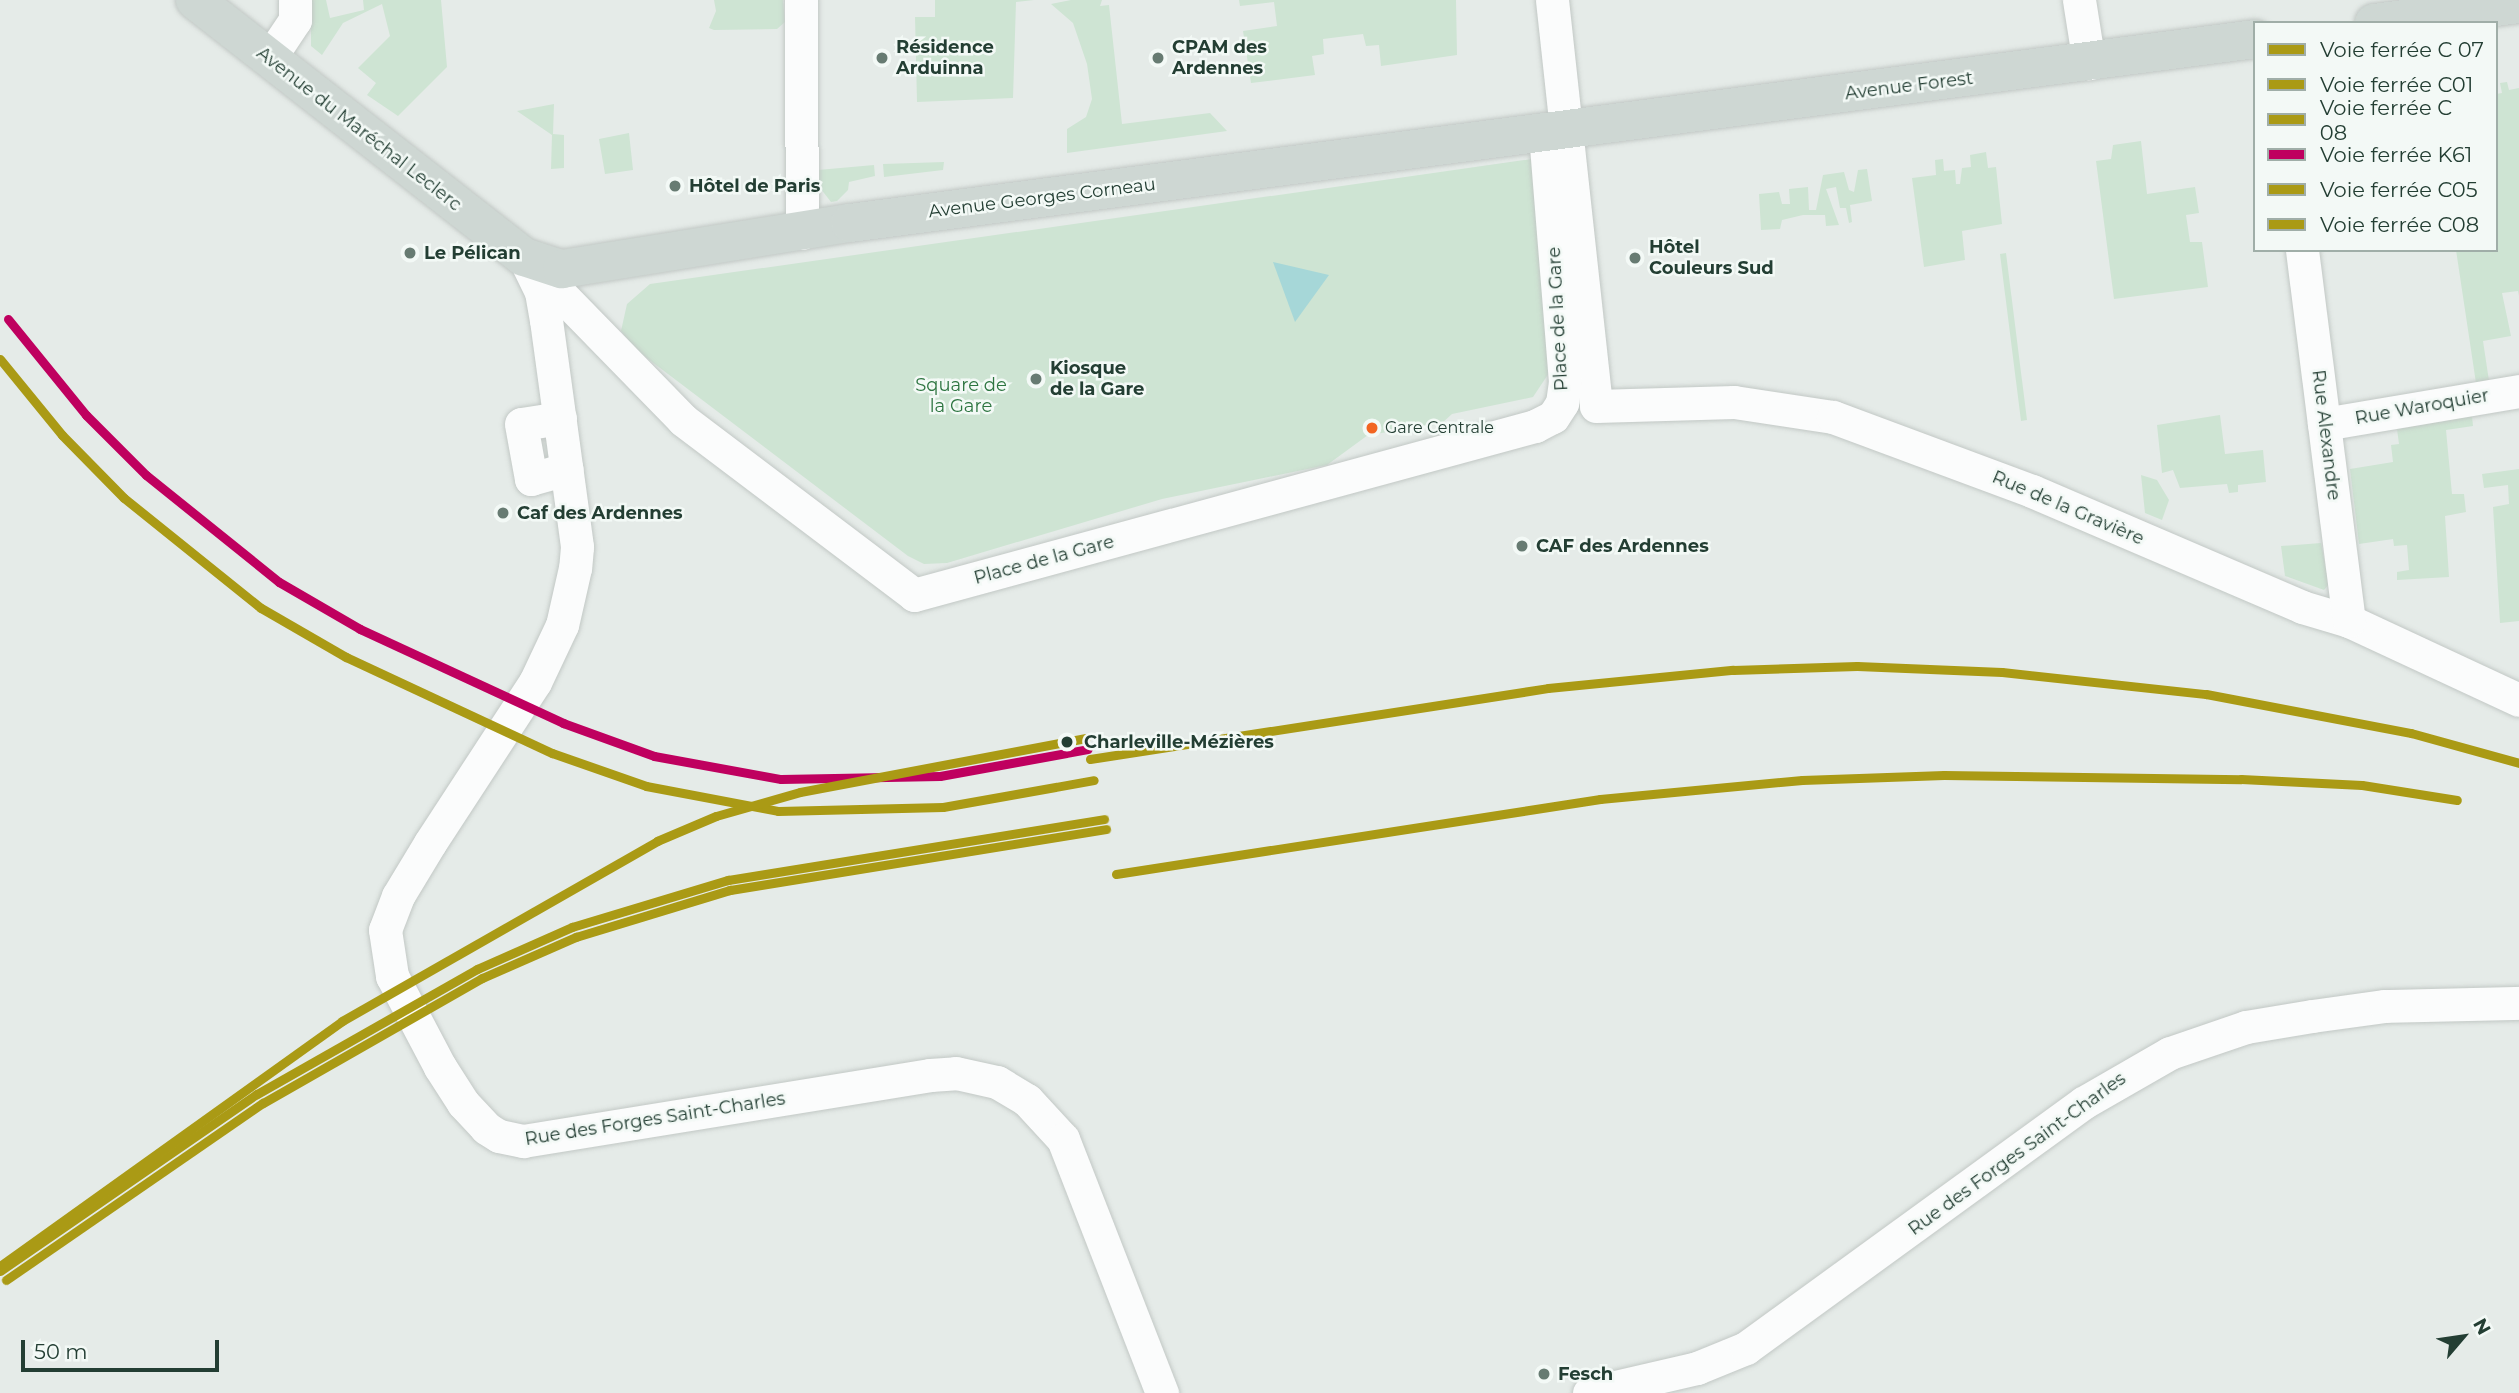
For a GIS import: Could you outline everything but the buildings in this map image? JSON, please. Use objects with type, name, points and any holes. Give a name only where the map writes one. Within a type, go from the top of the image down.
[{"type":"main road","name":"Avenue du Maréchal Leclerc","points":[[195,0],[524,257]]},
{"type":"main road","points":[[2389,21],[2519,4]]},
{"type":"main road","name":"Avenue Forest","points":[[1554,131],[2089,63],[2253,39]]},
{"type":"main road","name":"Avenue Georges Corneau","points":[[524,257],[550,267],[574,268],[802,233],[1554,131]]},
{"type":"street","points":[[269,59],[295,20],[295,0]]},
{"type":"street","points":[[801,0],[802,233]]},
{"type":"street","points":[[1552,0],[1554,131]]},
{"type":"street","points":[[2079,0],[2089,63]]},
{"type":"street","name":"Place de la Gare","points":[[524,257],[572,301],[683,420],[914,595],[1535,426],[1553,417],[1562,402],[1565,382],[1554,131]]},
{"type":"street","name":"Place de la Gare","points":[[1554,131],[1575,183],[1595,406]]},
{"type":"street","name":"Rue Alexandre","points":[[2302,252],[2349,621]]},
{"type":"street","name":"Rue des Forges Saint-Charles","points":[[524,257],[541,292],[577,547],[562,625],[535,682],[430,842],[398,896],[385,930],[387,962],[400,995],[454,1089],[486,1128],[523,1141],[930,1075],[956,1073],[997,1082],[1027,1100],[1063,1139],[1162,1393]]},
{"type":"street","name":"Rue Waroquier","points":[[2324,424],[2519,391]]},
{"type":"street","name":"Rue de la Gravière","points":[[1595,406],[1701,401],[1763,404],[1833,417],[2032,491],[2302,607],[2349,621],[2519,700]]},
{"type":"street","name":"Rue des Forges Saint-Charles","points":[[1589,1393],[1697,1368],[1746,1348],[2083,1103],[2170,1053],[2246,1027],[2312,1016],[2385,1006],[2519,1003]]},
{"type":"green space","points":[[311,0],[326,0],[330,18],[364,10],[363,0],[441,0],[447,67],[398,116],[367,95],[376,83],[358,68],[390,36],[382,4],[343,23],[322,55],[311,46]]},
{"type":"green space","points":[[714,0],[783,0],[785,22],[777,29],[714,30],[709,28],[716,11]]},
{"type":"green space","points":[[935,0],[1034,0],[1016,2],[1013,98],[917,102],[915,17],[935,17]]},
{"type":"green space","points":[[1071,0],[1102,0],[1100,6],[1109,5],[1122,124],[1210,113],[1227,131],[1067,153],[1067,129],[1086,117],[1092,99],[1087,64],[1073,23],[1051,4]]},
{"type":"green space","points":[[1239,0],[1456,0],[1457,55],[1381,66],[1379,45],[1366,46],[1363,34],[1323,39],[1324,54],[1312,56],[1315,75],[1251,83],[1243,31],[1277,26],[1274,2],[1240,6]]},
{"type":"green space","points":[[2507,82],[2509,90],[2519,88],[2519,296],[2518,291],[2502,293],[2511,336],[2483,341],[2489,381],[2476,383],[2456,252],[2498,252],[2498,94],[2502,93],[2500,83]]},
{"type":"green space","points":[[554,104],[553,134],[564,135],[564,168],[551,169],[552,135],[517,111]]},
{"type":"green space","points":[[629,133],[633,170],[605,174],[599,139]]},
{"type":"green space","points":[[2141,141],[2147,194],[2195,187],[2199,213],[2186,215],[2190,242],[2202,242],[2208,287],[2114,299],[2096,161],[2111,159],[2113,145]]},
{"type":"green space","points":[[1986,152],[1988,168],[1996,167],[2002,224],[1962,231],[1965,260],[1924,267],[1912,178],[1936,175],[1935,160],[1943,159],[1944,171],[1955,170],[1956,184],[1960,184],[1962,168],[1971,167],[1970,155]]},
{"type":"green space","name":"Square de la Gare","points":[[1532,159],[1549,373],[1533,397],[1452,414],[1441,424],[1368,435],[1327,465],[1162,499],[947,563],[924,564],[908,556],[635,349],[621,331],[627,304],[650,284]]},
{"type":"green space","points":[[944,162],[943,170],[884,177],[883,164]]},
{"type":"green space","points":[[874,165],[875,176],[849,182],[848,190],[837,201],[831,202],[817,184],[818,170]]},
{"type":"green space","points":[[1867,169],[1872,201],[1850,205],[1852,222],[1849,223],[1846,208],[1840,208],[1836,187],[1826,189],[1839,225],[1826,226],[1825,215],[1803,215],[1782,220],[1780,229],[1761,230],[1759,194],[1779,192],[1782,204],[1790,204],[1789,189],[1808,187],[1809,210],[1816,210],[1823,175],[1844,172],[1849,190],[1854,192],[1858,170]]},
{"type":"green space","points":[[2006,253],[2027,420],[2021,421],[2000,254]]},
{"type":"green space","points":[[2220,415],[2225,454],[2263,450],[2266,482],[2238,485],[2238,492],[2229,493],[2227,484],[2180,488],[2173,470],[2162,473],[2157,425]]},
{"type":"green space","points":[[2472,416],[2473,426],[2446,430],[2452,494],[2464,494],[2466,512],[2445,516],[2449,577],[2397,580],[2397,572],[2409,570],[2407,545],[2394,546],[2393,539],[2359,544],[2350,469],[2393,462],[2391,445],[2399,444],[2397,429]]},
{"type":"green space","points":[[2519,469],[2519,621],[2500,623],[2493,507],[2509,504],[2508,485],[2484,488],[2482,474]]},
{"type":"green space","points":[[2141,475],[2157,480],[2169,500],[2162,520],[2145,513]]},
{"type":"green space","points":[[2321,543],[2329,584],[2324,590],[2285,576],[2281,546]]},
{"type":"water","points":[[1273,262],[1329,275],[1295,322]]},
{"type":"transit line","points":[[1090,759],[1548,688],[1733,670],[1857,666],[2002,672],[2206,694],[2411,733],[2519,763]]},
{"type":"transit line","points":[[1116,874],[1600,799],[1802,780],[1944,775],[2241,779],[2362,785],[2457,800]]},
{"type":"transit line","points":[[6,1280],[263,1103],[482,978],[576,937],[730,890],[1106,829]]},
{"type":"rail line","name":"K61","points":[[8,319],[86,415],[146,475],[279,582],[360,629],[563,723],[654,756],[781,779],[940,776],[1088,749]]},
{"type":"rail line","name":"C05","points":[[0,359],[62,435],[124,498],[261,608],[346,657],[552,753],[646,786],[778,811],[943,807],[1094,780]]},
{"type":"rail line","name":"C08","points":[[0,1266],[342,1021],[657,841],[716,816],[800,792],[1086,738]]},
{"type":"rail line","name":"C01","points":[[0,1271],[257,1094],[477,969],[572,927],[728,880],[1104,819]]},
{"type":"place","name":"Résidence Arduinna","points":[[882,58]]},
{"type":"place","name":"CPAM des Ardennes","points":[[1158,58]]},
{"type":"place","name":"Hôtel de Paris","points":[[675,186]]},
{"type":"place","name":"Le Pélican","points":[[410,253]]},
{"type":"place","name":"Hôtel Couleurs Sud","points":[[1635,258]]},
{"type":"place","name":"Kiosque de la Gare","points":[[1036,379]]},
{"type":"place","name":"Gare Centrale","points":[[1372,428]]},
{"type":"place","name":"Caf des Ardennes","points":[[503,513]]},
{"type":"place","name":"CAF des Ardennes","points":[[1522,546]]},
{"type":"place","name":"Charleville-Mézières","points":[[1067,742]]},
{"type":"place","name":"Fesch","points":[[1544,1374]]}]
